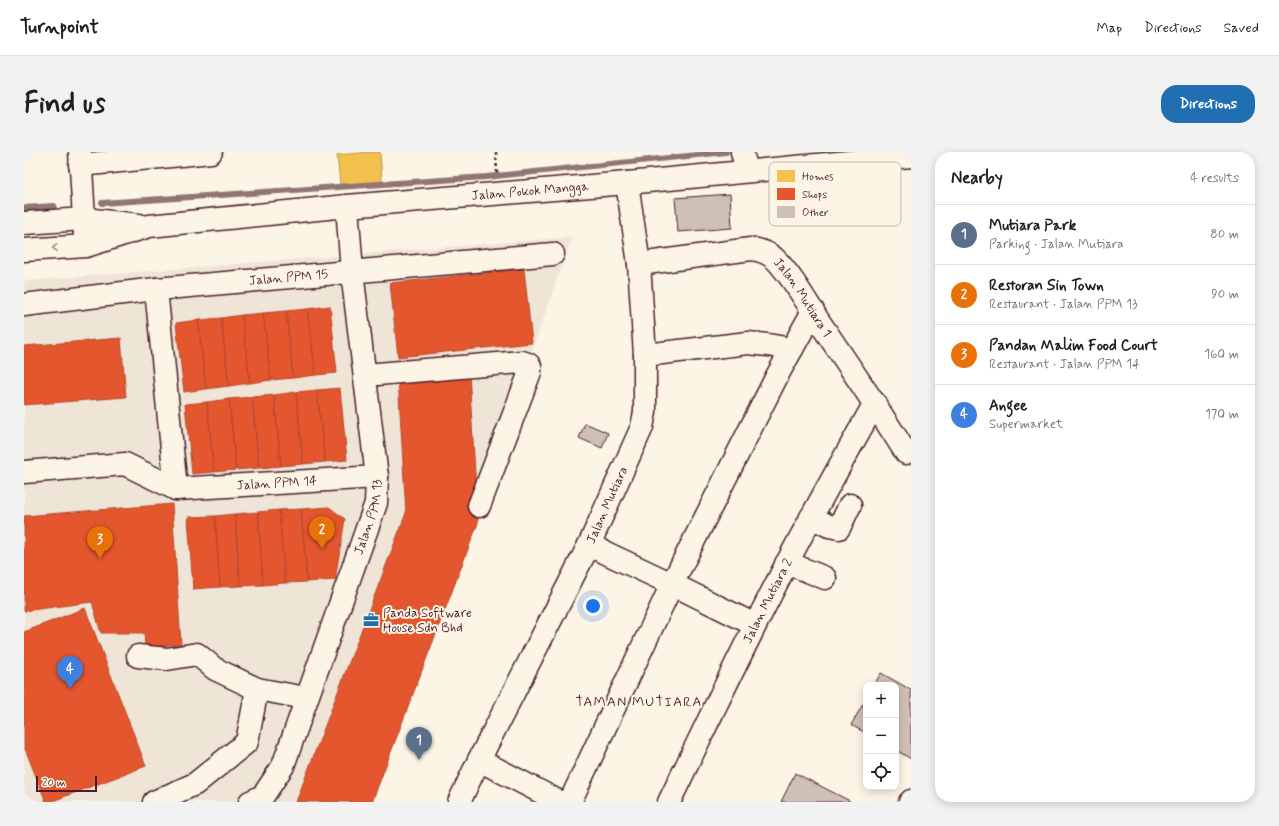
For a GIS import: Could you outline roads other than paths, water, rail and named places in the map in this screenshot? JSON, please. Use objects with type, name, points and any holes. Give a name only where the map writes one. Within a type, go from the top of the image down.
[{"type":"street","points":[[86,246],[80,158],[211,152]]},
{"type":"street","name":"Jalan Pokok Mangga","points":[[24,250],[86,246],[149,226],[346,206],[628,183],[744,159],[911,156]]},
{"type":"street","name":"Jalan Mutiara","points":[[459,802],[589,545],[642,427],[645,412],[645,355],[639,264],[628,183]]},
{"type":"street","name":"Jalan PPM 13","points":[[250,802],[263,796],[283,766],[376,503],[378,477],[352,272],[346,206]]},
{"type":"street","name":"Jalan Pokok Mangga","points":[[24,224],[84,219],[149,226]]},
{"type":"street","name":"Jalan Mutiara 1","points":[[639,264],[751,249],[762,251],[772,257],[782,266],[813,311],[875,403],[906,453]]},
{"type":"street","name":"Jalan PPM 15","points":[[24,305],[156,289],[553,254]]},
{"type":"street","points":[[156,289],[176,489]]},
{"type":"street","points":[[570,802],[672,584],[778,374],[813,311]]},
{"type":"street","points":[[645,355],[748,343],[792,349]]},
{"type":"street","points":[[365,375],[522,362],[528,364],[530,372],[479,506]]},
{"type":"street","name":"Jalan Mutiara 2","points":[[669,802],[786,564],[875,403]]},
{"type":"street","points":[[24,472],[125,464],[176,489]]},
{"type":"street","name":"Jalan PPM 14","points":[[176,489],[378,477]]},
{"type":"street","points":[[811,517],[829,526],[839,528],[850,505]]},
{"type":"street","points":[[589,545],[672,584],[755,626]]},
{"type":"street","points":[[786,564],[798,567],[825,578]]},
{"type":"street","points":[[138,656],[167,659],[197,654],[215,669],[257,689],[306,698]]},
{"type":"street","points":[[154,802],[195,784],[247,742],[257,689]]},
{"type":"street","points":[[479,760],[560,802]]},
{"type":"waterway","points":[[102,203],[486,177],[726,152]]},
{"type":"waterway","points":[[24,208],[54,206]]},
{"type":"place","name":"Restoran Sin Town","points":[[322,549]]},
{"type":"place","name":"Pandan Malim Food Court","points":[[100,559]]},
{"type":"place","name":"Panda Software House Sdn Bhd","points":[[371,620]]},
{"type":"place","name":"Angee","points":[[70,689]]},
{"type":"place","name":"Mutiara Park","points":[[419,760]]},
{"type":"district","name":"TAMAN MUTIARA","points":[[639,702]]}]
